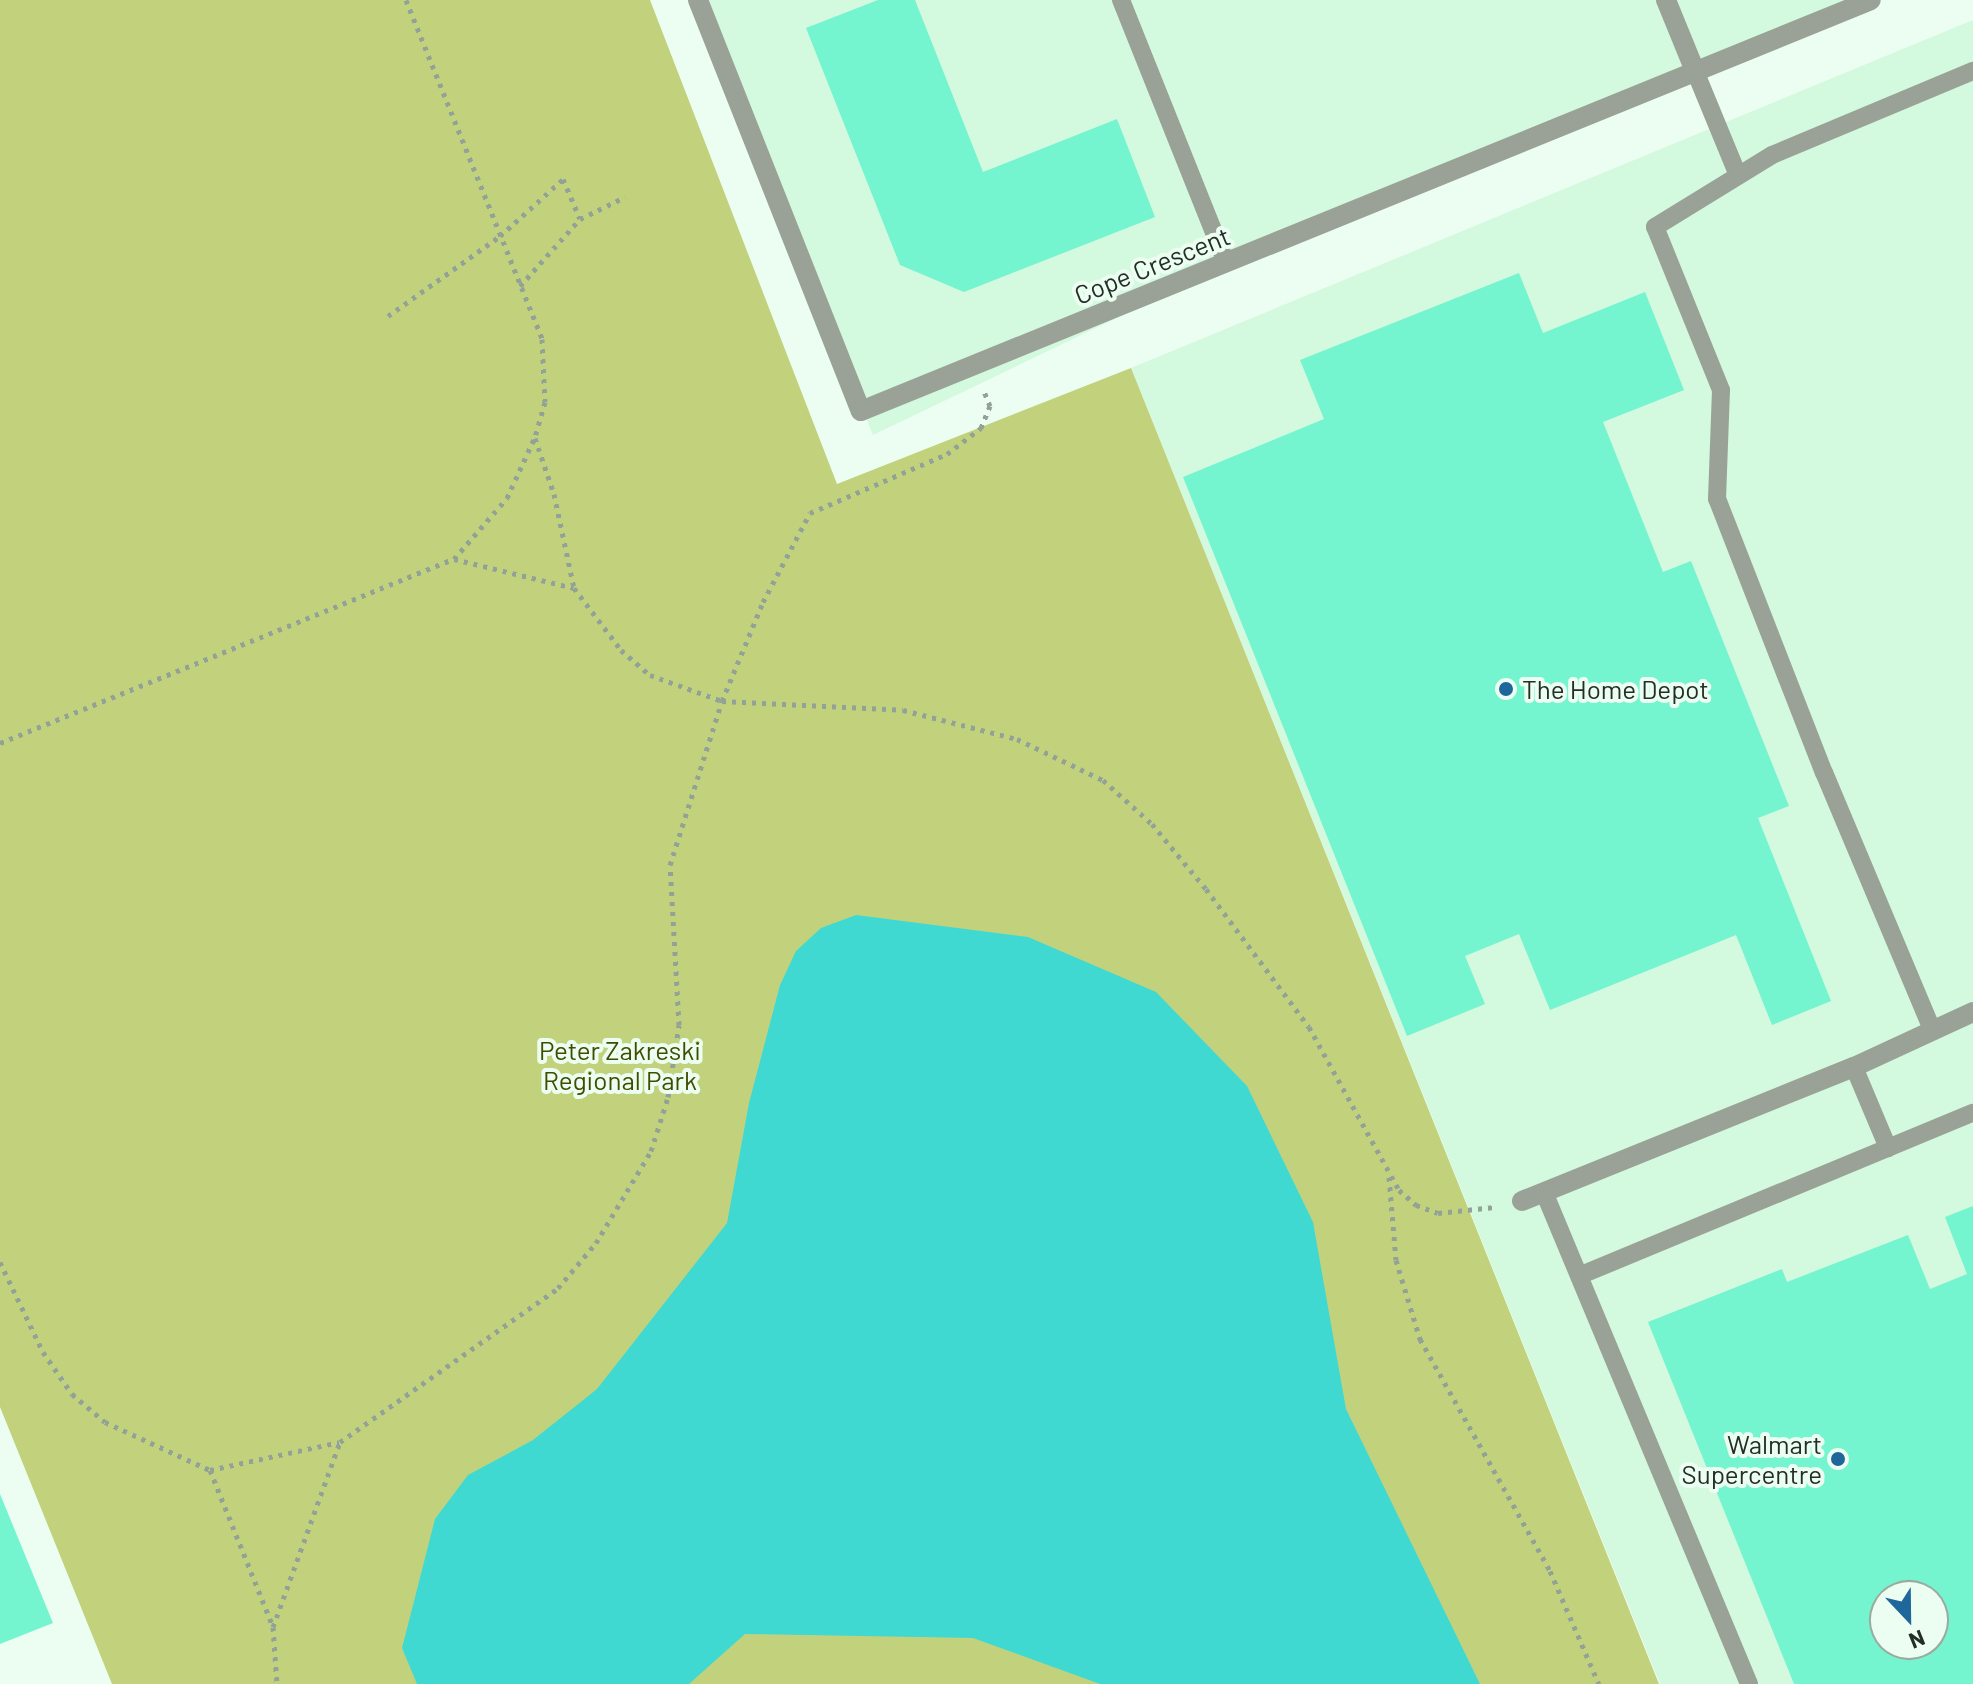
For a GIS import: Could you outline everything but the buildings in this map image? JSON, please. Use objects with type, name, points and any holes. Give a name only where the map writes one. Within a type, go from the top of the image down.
[{"type":"street","name":"Cope Crescent","points":[[698,0],[861,411],[1226,263],[1325,218],[1871,0]]},
{"type":"street","points":[[1666,0],[1695,71]]},
{"type":"street","points":[[1522,1201],[1854,1067],[1931,1027],[1973,1012]]},
{"type":"lane","points":[[1121,0],[1226,263]]},
{"type":"lane","points":[[1695,71],[1737,173]]},
{"type":"lane","points":[[1931,1027],[1800,714],[1717,499],[1721,390],[1655,227],[1737,173],[1973,71]]},
{"type":"lane","points":[[1854,1067],[1888,1148]]},
{"type":"lane","points":[[1581,1275],[1973,1113]]},
{"type":"lane","points":[[1544,1192],[1749,1684]]},
{"type":"path","points":[[0,743],[454,559],[507,498],[535,438],[546,374],[542,339],[406,0]]},
{"type":"path","points":[[388,316],[500,236],[563,179],[580,219]]},
{"type":"path","points":[[520,286],[580,219],[625,197]]},
{"type":"path","points":[[0,1262],[43,1352],[72,1394],[105,1422],[210,1470],[340,1442],[558,1288],[631,1192],[651,1151],[676,1053],[678,971],[670,865],[722,701],[763,602],[810,513],[833,499],[926,466],[981,428],[990,406],[975,365]]},
{"type":"path","points":[[535,438],[554,494],[574,588],[621,650],[650,675],[722,701],[903,710],[1017,739],[1103,780],[1179,856],[1309,1027],[1389,1176],[1416,1205],[1438,1213],[1522,1201]]},
{"type":"path","points":[[454,559],[574,588]]},
{"type":"path","points":[[1389,1176],[1396,1260],[1420,1339],[1550,1571],[1599,1684]]},
{"type":"path","points":[[277,1684],[273,1627],[340,1442]]},
{"type":"path","points":[[210,1470],[261,1607],[273,1627]]},
{"type":"shaded area","points":[[697,0],[1871,0],[1325,218],[873,435]]},
{"type":"shaded area","points":[[1973,20],[1973,1684],[1660,1684],[1131,368]]},
{"type":"green space","name":"Peter Zakreski Regional Park","points":[[0,0],[650,0],[837,484],[1131,368],[1659,1684],[112,1684],[0,1407]]},
{"type":"water","points":[[856,915],[1028,937],[1156,992],[1247,1086],[1313,1222],[1346,1409],[1480,1684],[1100,1684],[973,1638],[745,1634],[689,1684],[417,1684],[402,1648],[435,1519],[468,1475],[533,1440],[597,1389],[727,1223],[749,1103],[780,985],[796,951],[821,928]]},
{"type":"place","name":"The Home Depot","points":[[1506,689]]},
{"type":"place","name":"Walmart Supercentre","points":[[1838,1459]]}]
